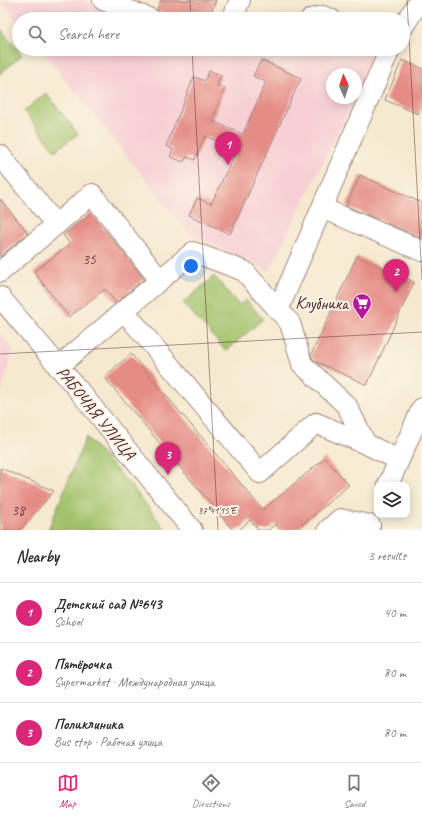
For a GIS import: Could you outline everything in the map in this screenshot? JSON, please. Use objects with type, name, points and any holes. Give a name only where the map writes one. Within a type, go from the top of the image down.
[{"type":"street","points":[[103,0],[130,5],[140,12]]},
{"type":"street","points":[[235,12],[240,0]]},
{"type":"street","points":[[410,16],[420,0]]},
{"type":"street","points":[[278,310],[387,56]]},
{"type":"street","points":[[0,155],[56,225]]},
{"type":"street","points":[[0,272],[92,194],[160,280]]},
{"type":"street","points":[[322,208],[422,251]]},
{"type":"street","points":[[58,367],[193,252],[244,271],[290,323],[302,364],[347,406],[366,444]]},
{"type":"street","name":"РАБОЧАЯ УЛИЦА","points":[[0,297],[192,530]]},
{"type":"street","points":[[124,311],[260,473],[316,423],[399,460]]},
{"type":"street","points":[[389,482],[422,408]]},
{"type":"street","points":[[328,530],[340,519],[372,522]]},
{"type":"shaded area","points":[[0,0],[81,0],[111,12],[12,12],[12,15]]},
{"type":"shaded area","points":[[46,56],[376,56],[362,83],[362,68],[326,68],[326,104],[352,104],[269,271],[189,233]]},
{"type":"shaded area","points":[[0,333],[13,349],[0,395]]},
{"type":"green space","points":[[0,28],[12,43],[12,56],[21,56],[0,74]]},
{"type":"green space","points":[[46,93],[78,134],[55,151],[24,111]]},
{"type":"green space","points":[[214,276],[239,305],[246,300],[263,319],[226,351],[183,303]]},
{"type":"green space","points":[[86,437],[133,488],[166,530],[48,530]]},
{"type":"building","points":[[161,0],[216,0],[211,12],[203,12],[193,8],[191,12],[160,12],[157,10]]},
{"type":"building","points":[[261,60],[301,78],[230,234],[189,215],[197,198],[211,204],[237,149],[205,136],[195,160],[187,157],[184,162],[170,157],[173,149],[166,146],[194,77],[205,81],[209,71],[221,75],[217,85],[225,88],[212,121],[243,134],[266,82],[253,76]]},
{"type":"building","points":[[402,60],[422,68],[422,104],[418,114],[385,100]]},
{"type":"building","points":[[360,175],[422,203],[422,238],[346,206]]},
{"type":"building","points":[[0,199],[28,233],[0,257]]},
{"type":"building","points":[[91,213],[144,279],[116,303],[105,289],[69,317],[34,272],[70,244],[63,235]]},
{"type":"building","name":"Клубника","points":[[357,256],[414,282],[367,385],[317,362],[311,355]]},
{"type":"building","points":[[131,354],[263,510],[325,458],[349,485],[296,530],[280,530],[275,524],[268,530],[259,530],[250,520],[239,530],[233,530],[104,377]]},
{"type":"building","points":[[0,468],[54,491],[20,530],[0,530]]},
{"type":"place","name":"Детский сад №643","points":[[228,165]]},
{"type":"place","name":"Пятёрочка","points":[[396,292]]},
{"type":"place","name":"Клубника","points":[[362,320]]},
{"type":"place","name":"Поликлиника","points":[[168,475]]}]
